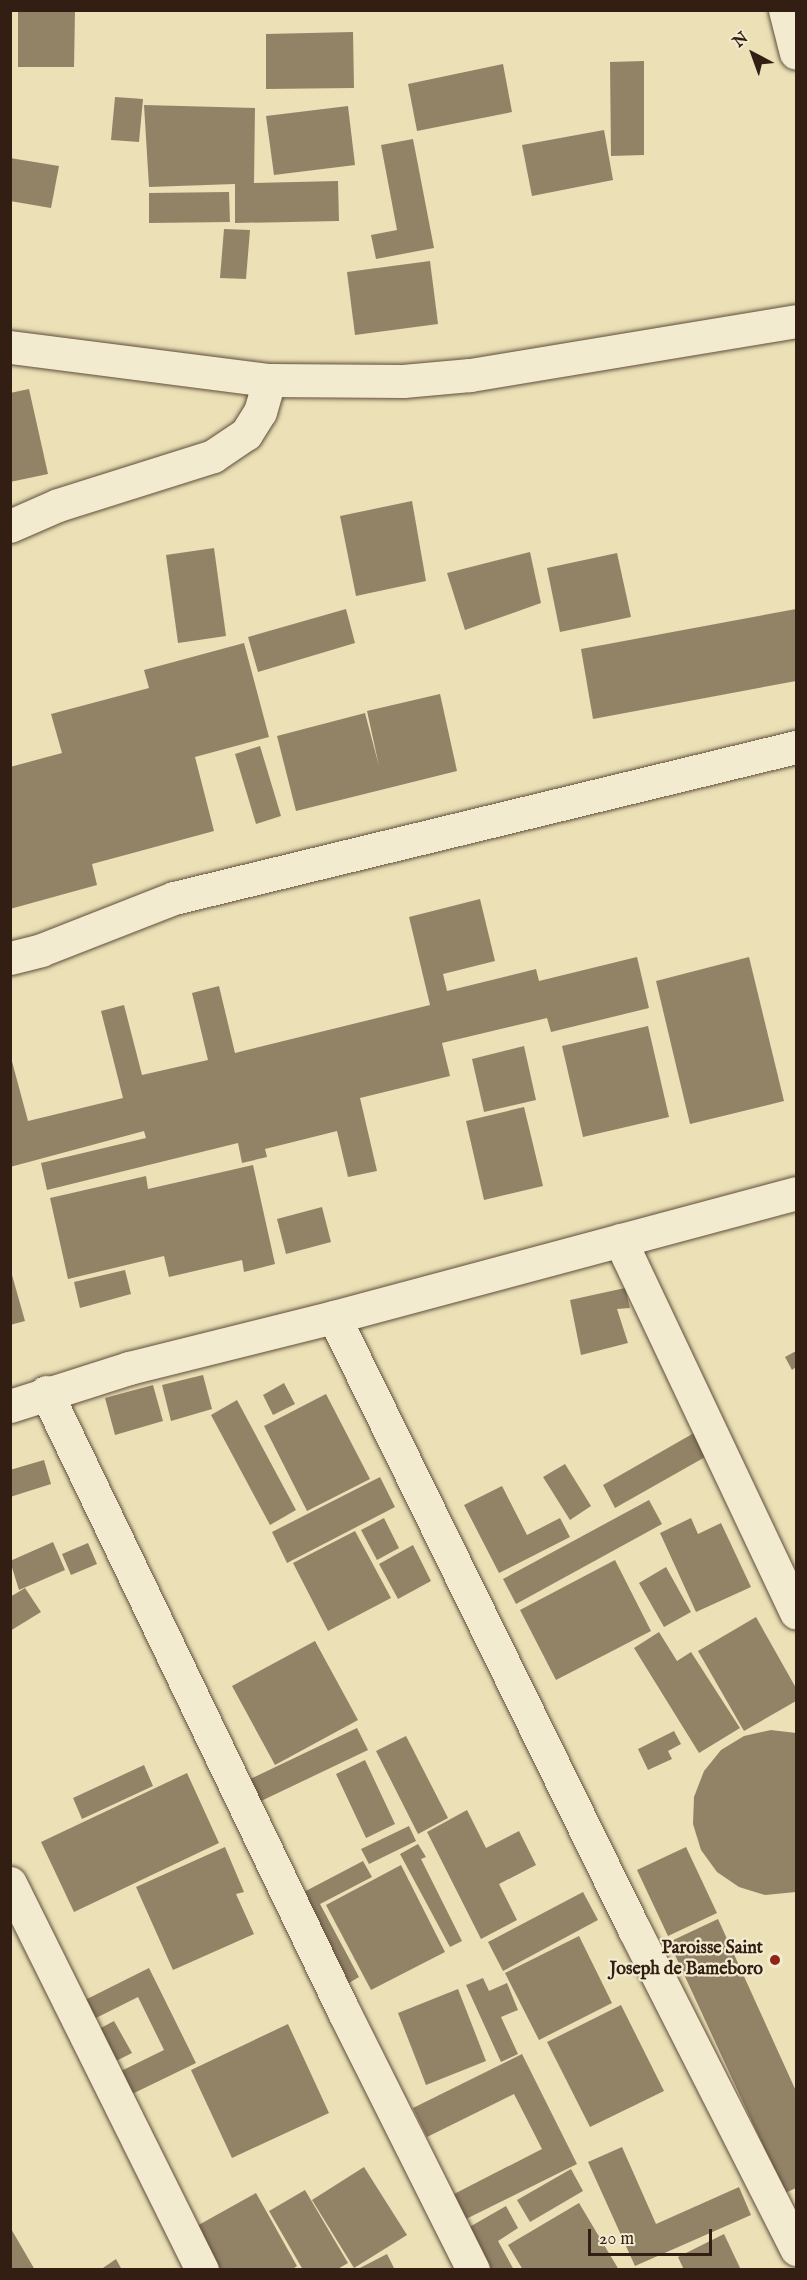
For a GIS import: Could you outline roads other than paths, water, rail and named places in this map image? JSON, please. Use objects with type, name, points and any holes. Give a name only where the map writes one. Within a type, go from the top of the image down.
[{"type":"street","points":[[785,10],[796,53]]},
{"type":"street","points":[[10,347],[269,380],[403,381],[470,375],[796,321]]},
{"type":"street","points":[[10,526],[58,505],[213,456],[246,434],[260,412],[269,380]]},
{"type":"street","points":[[10,958],[41,950],[174,898],[796,747]]},
{"type":"street","points":[[10,1406],[46,1392],[796,1193]]},
{"type":"street","points":[[620,1240],[796,1613]]},
{"type":"street","points":[[334,1317],[634,1929],[796,2249]]},
{"type":"street","points":[[46,1392],[344,2012],[473,2270]]},
{"type":"street","points":[[10,1883],[202,2270]]},
{"type":"place","name":"Paroisse Saint Joseph de Bameboro","points":[[775,1960]]}]
